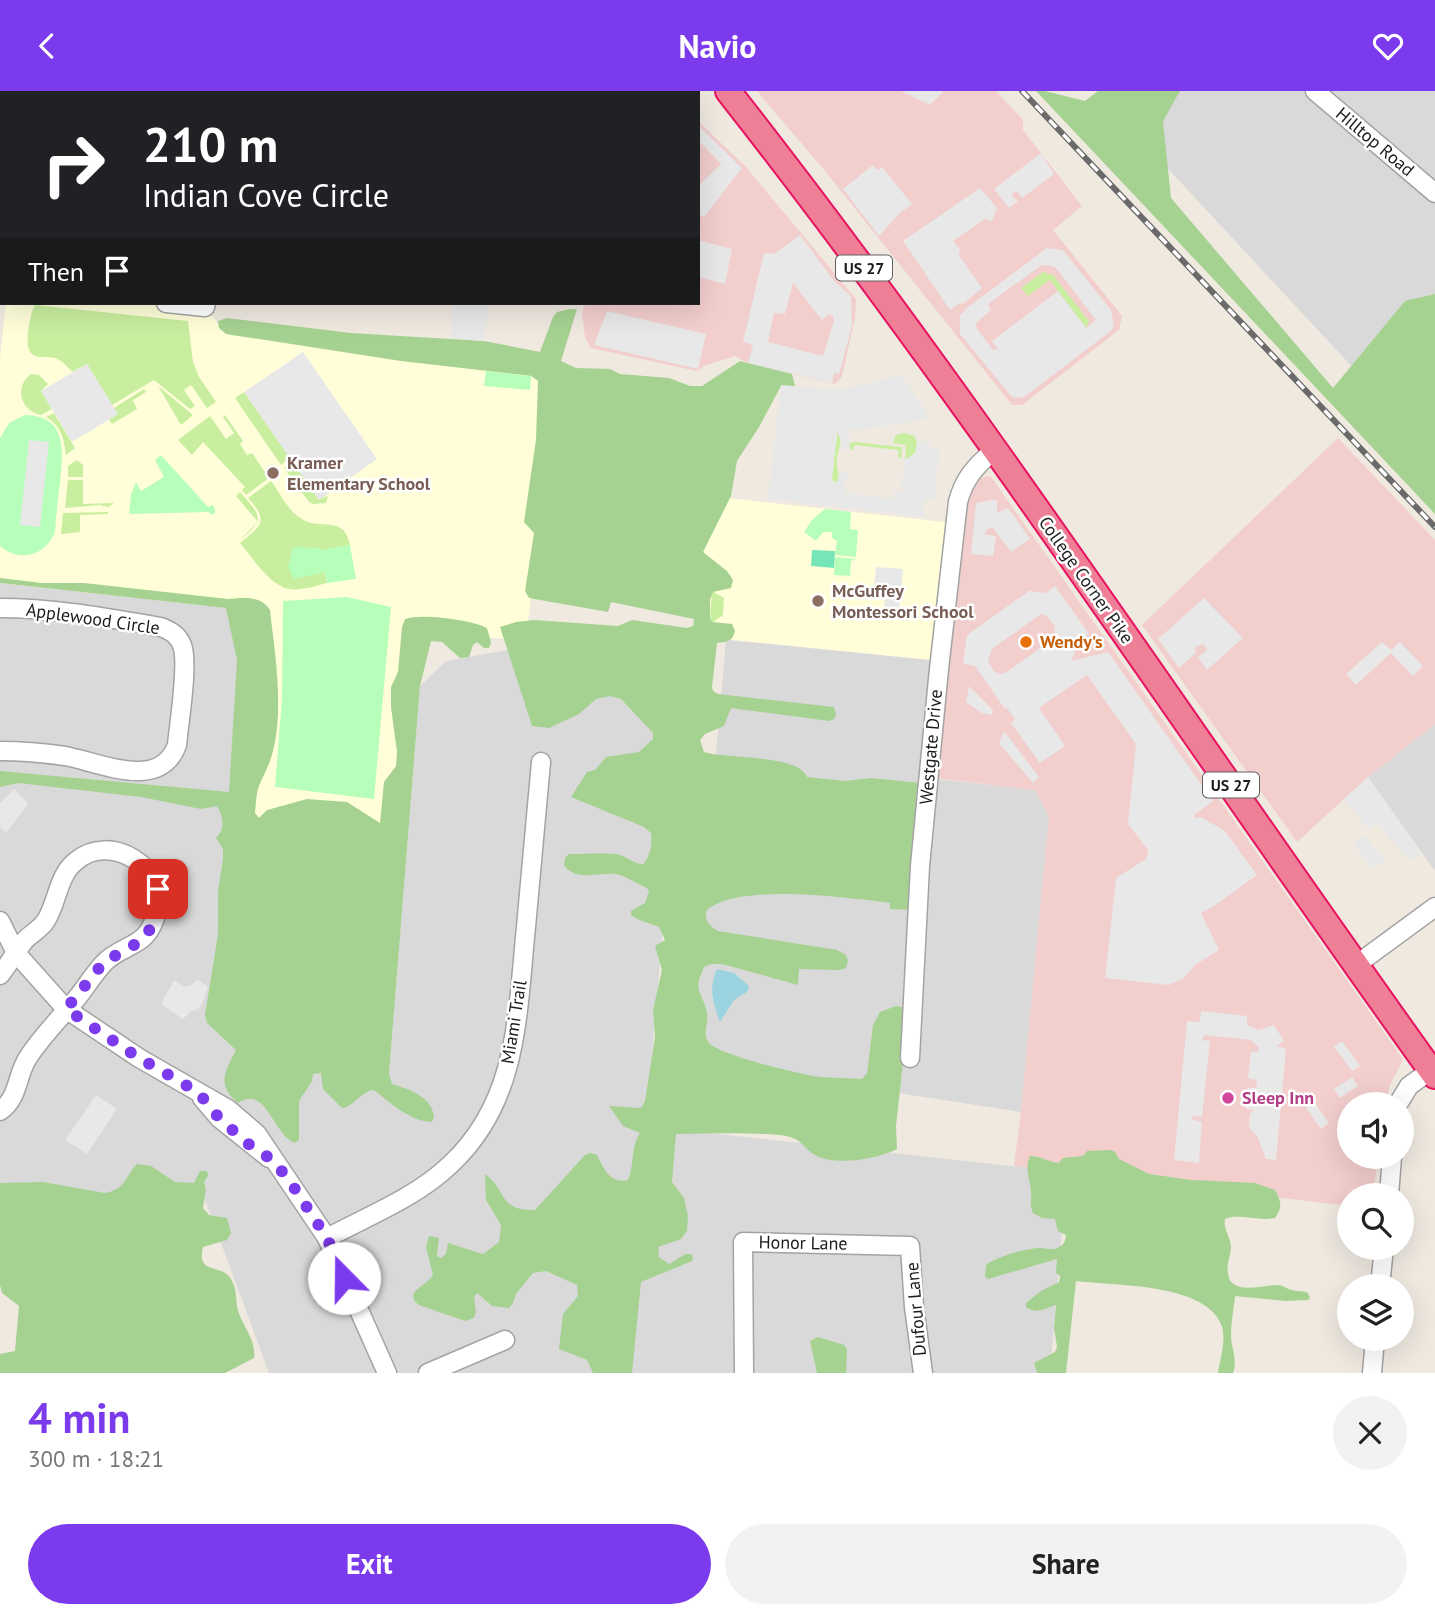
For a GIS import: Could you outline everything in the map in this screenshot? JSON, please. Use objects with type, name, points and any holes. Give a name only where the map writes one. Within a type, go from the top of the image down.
[{"type":"highway","name":"College Corner Pike","points":[[728,91],[821,211],[994,450],[1433,1073]]},
{"type":"street","name":"Hilltop Road","points":[[1315,91],[1435,193]]},
{"type":"street","name":"Westgate Drive","points":[[910,1058],[920,866],[958,502],[963,483],[969,474],[994,450]]},
{"type":"street","name":"Applewood Circle","points":[[0,608],[75,613],[162,627],[173,632],[181,642],[184,661],[177,745],[173,755],[155,769],[125,770],[64,756],[0,751]]},
{"type":"street","name":"Miami Trail","points":[[327,1238],[396,1201],[449,1166],[473,1141],[491,1111],[513,1052],[541,762]]},
{"type":"street","points":[[0,975],[26,939],[44,924],[67,870],[77,860],[100,851],[122,852],[138,861],[150,873],[158,889],[158,909],[151,928],[141,941],[104,962],[28,1057],[16,1091],[8,1105],[0,1111]]},
{"type":"street","points":[[1356,965],[1435,907]]},
{"type":"street","points":[[0,921],[16,953],[66,1009],[139,1058],[228,1109],[257,1134],[327,1238],[387,1373]]},
{"type":"street","points":[[1405,1092],[1409,1086],[1433,1073]]},
{"type":"street","name":"Honor Lane","points":[[744,1373],[743,1242],[911,1245]]},
{"type":"street","name":"Dufour Lane","points":[[911,1245],[914,1307],[923,1373]]},
{"type":"street","points":[[428,1373],[505,1340]]},
{"type":"street","points":[[1372,1373],[1374,1351]]},
{"type":"shaded area","points":[[757,91],[996,91],[1023,120],[1023,130],[1082,206],[1053,230],[1122,316],[1119,330],[1022,405],[1012,405],[825,171]]},
{"type":"shaded area","points":[[901,91],[944,91],[930,105]]},
{"type":"shaded area","points":[[1121,91],[1435,91],[1435,456],[1118,115]]},
{"type":"shaded area","points":[[700,123],[745,166],[856,299],[855,318],[842,376],[835,384],[748,363],[735,356],[706,365],[697,371],[591,348],[585,337],[582,313],[585,305],[700,305]]},
{"type":"shaded area","points":[[700,127],[742,168],[704,217],[700,214],[700,184],[721,164],[700,142]]},
{"type":"shaded area","points":[[1041,153],[1054,174],[1022,198],[1017,191],[1013,192],[1012,196],[1018,201],[1009,208],[994,189]]},
{"type":"shaded area","points":[[873,165],[878,170],[882,167],[912,204],[879,236],[843,189]]},
{"type":"shaded area","points":[[980,188],[997,208],[992,221],[985,219],[953,241],[961,251],[958,254],[982,288],[963,304],[960,303],[950,310],[903,241]]},
{"type":"shaded area","points":[[800,235],[835,282],[851,296],[852,326],[839,374],[834,373],[832,383],[748,363],[753,345],[743,342],[764,253],[774,254]],"holes":[[[793,283],[822,320],[829,314],[834,321],[823,356],[768,342],[774,313],[785,314]]]},
{"type":"shaded area","points":[[700,241],[732,249],[725,284],[700,278]]},
{"type":"shaded area","points":[[1047,248],[1063,250],[1111,310],[1114,326],[1024,397],[1015,398],[960,334],[960,316]],"holes":[[[1042,265],[1053,266],[1096,320],[1086,328],[1058,291],[992,341],[998,349],[993,350],[977,329],[976,323],[991,310],[988,304]]]},
{"type":"shaded area","name":"Kramer Elementary School","points":[[6,305],[186,305],[205,307],[218,324],[558,363],[526,641],[412,631],[392,847],[239,831],[257,611],[0,583],[0,359]]},
{"type":"shaded area","points":[[454,305],[489,305],[484,341],[450,338]]},
{"type":"shaded area","points":[[607,311],[706,334],[698,369],[594,345]]},
{"type":"shaded area","points":[[303,352],[377,459],[319,500],[244,392]]},
{"type":"shaded area","points":[[87,364],[118,414],[72,442],[41,391]]},
{"type":"shaded area","points":[[901,375],[926,411],[928,419],[855,431],[852,428],[849,431],[850,450],[841,449],[842,443],[837,431],[832,480],[838,481],[840,471],[848,472],[844,487],[847,493],[893,499],[894,491],[901,492],[905,459],[915,454],[917,441],[929,442],[930,448],[939,449],[935,500],[924,500],[923,517],[768,499],[781,385],[841,390]]},
{"type":"shaded area","points":[[1338,438],[1435,540],[1435,724],[1368,777],[1297,842],[1142,625]]},
{"type":"shaded area","points":[[29,440],[49,442],[40,527],[20,525]]},
{"type":"shaded area","points":[[991,477],[1402,1058],[1388,1092],[1337,1092],[1337,1169],[1376,1169],[1375,1183],[1337,1183],[1337,1205],[1014,1166],[1049,816],[1035,790],[934,778],[959,532],[969,490],[977,480]]},
{"type":"shaded area","name":"McGuffey Montessori School","points":[[709,496],[945,522],[931,660],[696,636]]},
{"type":"shaded area","points":[[997,500],[997,513],[1008,508],[1030,539],[1011,552],[993,528],[989,527],[984,534],[996,536],[993,556],[971,554],[976,503]]},
{"type":"shaded area","points":[[876,567],[903,569],[899,613],[884,608],[886,592],[880,591],[880,596],[873,596]]},
{"type":"shaded area","points":[[0,583],[257,611],[389,1073],[420,686],[446,661],[508,650],[613,682],[679,739],[646,1126],[1067,1172],[1050,1373],[269,1373],[201,1189],[119,1200],[0,1188]]},
{"type":"shaded area","points":[[1055,586],[1089,634],[1080,640],[1071,661],[1108,652],[1213,801],[1194,815],[1194,818],[1201,817],[1225,831],[1257,875],[1201,913],[1219,950],[1195,965],[1184,978],[1169,985],[1105,978],[1116,878],[1146,859],[1148,854],[1148,850],[1128,824],[1136,744],[1087,675],[1039,708],[1065,746],[1040,763],[1011,723],[1015,719],[975,666],[963,664],[967,635],[1029,591],[1046,593]],"holes":[[[1041,614],[1047,616],[1055,627],[1054,638],[1007,672],[1000,674],[994,671],[988,661],[992,649]]]},
{"type":"shaded area","points":[[1204,598],[1243,638],[1207,670],[1198,657],[1207,650],[1203,644],[1195,647],[1196,653],[1179,668],[1158,639]]},
{"type":"shaded area","points":[[726,640],[931,660],[919,777],[1035,790],[1049,816],[1021,1112],[891,1092],[688,1077]]},
{"type":"shaded area","points":[[1382,642],[1391,650],[1400,642],[1423,666],[1413,676],[1391,653],[1356,685],[1346,674]]},
{"type":"shaded area","points":[[969,686],[993,710],[992,715],[982,713],[966,702]]},
{"type":"shaded area","points":[[1435,724],[1435,871],[1368,777]]},
{"type":"shaded area","points":[[1004,731],[1039,777],[1033,783],[999,743]]},
{"type":"shaded area","points":[[1368,777],[1422,854],[1412,860],[1400,851],[1378,823],[1369,830],[1344,799]]},
{"type":"shaded area","points":[[14,789],[28,804],[6,833],[0,827],[0,803]]},
{"type":"shaded area","points":[[1364,835],[1385,861],[1373,869],[1353,844]]},
{"type":"shaded area","points":[[197,979],[208,987],[197,1010],[191,1011],[183,1019],[161,1004],[174,980],[185,987],[192,985]]},
{"type":"shaded area","points":[[1201,1011],[1247,1016],[1247,1025],[1258,1030],[1274,1025],[1284,1041],[1277,1046],[1286,1049],[1276,1160],[1266,1159],[1258,1138],[1249,1127],[1250,1114],[1254,1110],[1246,1109],[1248,1088],[1256,1088],[1257,1080],[1248,1078],[1251,1051],[1258,1052],[1259,1048],[1251,1040],[1205,1035],[1202,1040],[1210,1041],[1202,1117],[1193,1116],[1191,1119],[1202,1122],[1199,1163],[1174,1160],[1187,1021],[1200,1022]]},
{"type":"shaded area","points":[[1342,1041],[1360,1066],[1352,1071],[1334,1047]]},
{"type":"shaded area","points":[[1352,1077],[1358,1086],[1349,1092],[1337,1094],[1334,1089]]},
{"type":"shaded area","points":[[96,1095],[117,1109],[87,1154],[65,1140]]},
{"type":"shaded area","points":[[1314,1102],[1329,1123],[1321,1129],[1306,1108]]},
{"type":"green space","points":[[1036,91],[1085,101],[1098,91],[1180,91],[1163,121],[1171,198],[1333,388],[1405,301],[1435,294],[1435,514]]},
{"type":"green space","points":[[1043,272],[1053,275],[1089,321],[1086,328],[1050,280],[1028,296],[1021,288]]},
{"type":"green space","points":[[35,305],[188,321],[193,362],[199,377],[216,402],[207,408],[191,385],[184,390],[195,406],[190,409],[154,380],[112,405],[87,364],[73,372],[58,359],[37,356],[29,351],[29,322]]},
{"type":"green space","points":[[577,309],[561,361],[576,368],[610,369],[620,374],[669,378],[690,386],[702,386],[740,361],[792,374],[795,386],[781,386],[737,461],[731,496],[703,552],[727,571],[733,580],[731,588],[713,592],[710,600],[710,619],[713,622],[732,624],[735,631],[729,640],[717,643],[712,687],[718,694],[834,707],[836,715],[829,721],[731,708],[724,726],[705,734],[700,740],[704,752],[790,764],[807,777],[846,781],[871,778],[920,783],[911,910],[890,909],[890,903],[794,894],[767,894],[721,902],[706,911],[708,923],[718,931],[837,950],[846,955],[848,961],[846,968],[839,970],[799,969],[798,985],[722,964],[711,964],[704,967],[698,987],[707,1013],[706,1033],[710,1044],[745,1059],[819,1077],[862,1079],[867,1073],[873,1025],[880,1012],[896,1006],[909,1008],[896,1126],[897,1149],[879,1156],[835,1161],[817,1156],[788,1136],[741,1133],[676,1134],[672,1182],[684,1198],[688,1216],[687,1231],[681,1239],[658,1247],[659,1257],[669,1264],[685,1254],[691,1254],[693,1257],[692,1261],[641,1282],[632,1373],[593,1373],[587,1360],[559,1349],[563,1314],[578,1296],[577,1285],[546,1271],[533,1273],[516,1294],[509,1308],[492,1306],[477,1293],[474,1297],[474,1318],[465,1321],[419,1305],[413,1296],[433,1275],[426,1247],[429,1236],[439,1238],[437,1256],[441,1258],[446,1254],[448,1243],[483,1254],[499,1242],[501,1225],[486,1200],[485,1174],[509,1204],[535,1210],[585,1155],[590,1153],[597,1155],[612,1178],[628,1180],[640,1133],[623,1126],[609,1106],[641,1108],[645,1101],[655,1037],[653,1010],[662,970],[655,946],[665,940],[659,927],[631,915],[631,911],[645,903],[649,892],[647,888],[620,875],[581,875],[564,865],[569,854],[616,854],[639,864],[646,861],[651,833],[644,827],[571,797],[587,772],[595,770],[606,757],[639,752],[653,739],[653,733],[621,699],[610,696],[596,699],[579,714],[549,728],[532,726],[500,627],[534,620],[618,626],[632,620],[687,628],[693,626],[694,619],[611,602],[608,612],[529,598],[525,591],[534,533],[524,522],[536,440],[538,381],[531,376],[401,361],[226,334],[219,328],[218,321],[227,318],[351,333],[484,341],[540,352],[553,317],[557,312]]},
{"type":"green space","points":[[486,371],[531,376],[530,390],[484,386]]},
{"type":"green space","points":[[31,374],[39,375],[48,384],[41,391],[52,409],[41,415],[28,409],[22,398],[22,385]]},
{"type":"green space","points":[[158,386],[193,415],[181,425]]},
{"type":"green space","points":[[144,389],[146,392],[133,400],[137,409],[112,424],[109,420],[117,414],[114,408]]},
{"type":"green space","points":[[244,392],[290,457],[281,465],[235,398]]},
{"type":"green space","points":[[54,413],[75,448],[66,455],[59,429],[46,417]]},
{"type":"green space","points":[[25,415],[39,417],[56,428],[62,447],[62,459],[55,532],[45,547],[24,555],[0,546],[0,438],[9,423]]},
{"type":"green space","points":[[225,415],[243,441],[240,444],[247,455],[252,453],[269,478],[246,495],[242,490],[245,487],[203,442],[192,455],[178,440],[210,416],[226,439],[234,433],[223,417]]},
{"type":"green space","points":[[838,431],[841,443],[837,459],[838,481],[834,482],[831,478]]},
{"type":"green space","points":[[904,433],[914,436],[917,441],[916,451],[908,459],[905,459],[906,445],[893,443],[896,435]]},
{"type":"green space","points":[[850,443],[902,447],[901,458],[898,458],[898,450],[854,445],[853,450],[850,450]]},
{"type":"green space","points":[[161,455],[208,507],[212,505],[215,508],[215,514],[129,514],[131,495],[136,482],[141,491],[164,477],[155,460]]},
{"type":"green space","points":[[77,460],[83,465],[83,477],[68,477],[68,466]]},
{"type":"green space","points":[[292,461],[318,499],[328,496],[326,503],[309,502],[284,468]]},
{"type":"green space","points":[[68,480],[83,480],[83,504],[114,503],[108,507],[100,505],[65,508]]},
{"type":"green space","points":[[271,481],[297,516],[309,522],[337,526],[347,535],[350,545],[321,550],[327,583],[298,589],[282,586],[262,570],[240,543],[260,522],[259,512],[248,498]]},
{"type":"green space","points":[[240,492],[256,512],[257,521],[236,496]]},
{"type":"green space","points":[[825,509],[851,512],[850,529],[858,530],[856,557],[835,555],[837,541],[832,538],[832,532],[823,532],[816,541],[804,532],[812,520]]},
{"type":"green space","points":[[108,512],[80,515],[80,532],[61,534],[63,513]]},
{"type":"green space","points":[[350,545],[356,579],[327,583],[325,572],[294,579],[288,567],[293,547],[321,550]]},
{"type":"green space","points":[[812,550],[835,551],[834,568],[811,566]]},
{"type":"green space","points":[[835,557],[856,559],[851,561],[850,576],[834,575]]},
{"type":"green space","points":[[0,578],[252,599],[266,605],[270,610],[276,663],[278,717],[272,756],[257,792],[255,813],[259,818],[267,810],[307,799],[347,802],[380,823],[384,782],[396,766],[391,687],[398,672],[405,619],[447,618],[487,628],[491,643],[489,648],[484,648],[477,642],[473,645],[469,657],[460,658],[442,642],[431,641],[420,686],[389,1074],[392,1084],[425,1099],[433,1111],[434,1118],[431,1122],[408,1115],[374,1090],[342,1108],[323,1089],[321,1073],[313,1074],[312,1081],[299,1101],[299,1140],[294,1143],[280,1130],[262,1105],[248,1099],[238,1103],[231,1096],[225,1078],[236,1050],[207,1023],[205,1015],[218,934],[218,891],[223,859],[223,849],[216,838],[222,822],[217,806],[201,809],[141,797],[18,783],[0,787],[0,771],[229,792],[237,660],[226,608],[0,583]]},
{"type":"green space","points":[[712,591],[724,598],[723,615],[713,622],[710,619]]},
{"type":"green space","points":[[347,597],[391,607],[374,799],[275,787],[282,699],[283,601]]},
{"type":"green space","points":[[1111,1150],[1119,1159],[1149,1174],[1192,1180],[1255,1183],[1275,1190],[1279,1197],[1279,1211],[1275,1218],[1225,1219],[1231,1246],[1228,1267],[1230,1281],[1248,1288],[1279,1285],[1306,1292],[1310,1298],[1285,1301],[1235,1296],[1231,1325],[1235,1359],[1233,1373],[1218,1373],[1223,1330],[1211,1311],[1197,1301],[1157,1289],[1076,1281],[1066,1373],[1037,1373],[1034,1363],[1055,1352],[1057,1347],[1054,1328],[1056,1305],[1034,1310],[1026,1307],[1026,1303],[1059,1282],[1060,1276],[1056,1273],[1057,1259],[988,1279],[985,1277],[986,1265],[1020,1251],[1055,1249],[1065,1241],[1066,1235],[1058,1231],[1055,1219],[1042,1218],[1033,1213],[1027,1169],[1030,1156],[1059,1163],[1063,1158],[1083,1156],[1087,1151]]},
{"type":"green space","points":[[137,1164],[151,1166],[175,1182],[194,1183],[200,1171],[207,1171],[203,1208],[209,1215],[227,1218],[231,1233],[227,1240],[203,1247],[203,1262],[206,1266],[227,1274],[231,1279],[239,1313],[253,1344],[254,1358],[225,1373],[0,1373],[0,1354],[15,1351],[19,1306],[2,1293],[0,1285],[0,1183],[43,1182],[105,1193],[121,1186]]},
{"type":"green space","points":[[818,1337],[844,1345],[847,1349],[846,1373],[817,1373],[810,1341]]},
{"type":"water","points":[[717,969],[734,973],[749,986],[747,992],[734,1000],[720,1022],[712,995]]},
{"type":"railway","points":[[1022,91],[1435,527]]},
{"type":"place","name":"Kramer Elementary School","points":[[273,473]]},
{"type":"place","name":"McGuffey Montessori School","points":[[818,601]]},
{"type":"place","name":"Wendy's","points":[[1026,642]]},
{"type":"place","name":"Sleep Inn","points":[[1228,1098]]},
{"type":"route","points":[[158,889],[158,909],[151,928],[141,941],[104,962],[66,1009],[139,1058],[198,1092],[219,1118],[247,1143],[274,1161],[327,1238],[344,1278]]}]
